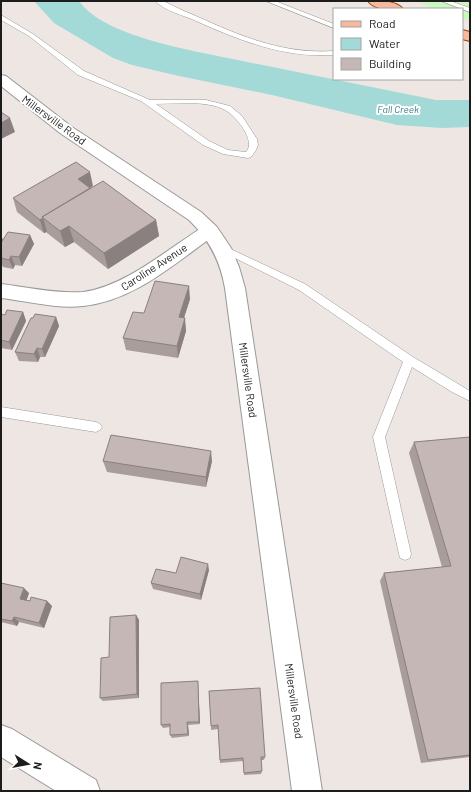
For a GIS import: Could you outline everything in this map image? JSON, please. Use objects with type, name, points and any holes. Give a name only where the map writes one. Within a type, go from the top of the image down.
[{"type":"main road","points":[[376,1],[394,8]]},
{"type":"street","name":"Millersville Road","points":[[1,79],[66,130],[194,216],[209,230],[222,248],[232,274],[236,295],[307,791]]},
{"type":"street","name":"Caroline Avenue","points":[[1,291],[66,299],[83,299],[110,293],[134,282],[209,230]]},
{"type":"street","points":[[1,740],[85,791]]},
{"type":"lane","points":[[158,1],[240,39],[283,50],[312,54],[333,54]]},
{"type":"lane","points":[[269,1],[333,26]]},
{"type":"lane","points":[[444,1],[470,10]]},
{"type":"lane","points":[[1,17],[31,35],[81,73],[150,102],[189,132],[213,146],[226,152],[248,155],[253,151],[253,138],[236,114],[220,105],[198,102],[150,102]]},
{"type":"lane","points":[[222,248],[302,287],[409,360],[470,396]]},
{"type":"lane","points":[[405,554],[379,437],[409,360]]},
{"type":"lane","points":[[1,412],[96,427]]},
{"type":"green space","points":[[415,1],[470,1],[470,21],[463,18],[463,8],[433,8]]},
{"type":"water","name":"Fall Creek","points":[[34,1],[79,1],[89,11],[102,20],[133,35],[198,52],[436,100],[470,100],[470,127],[442,128],[397,125],[272,95],[132,65],[113,58],[54,23]]},
{"type":"building","points":[[1,112],[10,118],[1,123]]},
{"type":"building","points":[[76,162],[90,172],[78,179],[90,188],[42,217],[43,218],[40,220],[13,198]]},
{"type":"building","points":[[103,181],[156,220],[104,253],[69,226],[60,231],[42,217]]},
{"type":"building","points":[[8,232],[30,235],[19,257],[11,256],[9,260],[1,258],[1,243]]},
{"type":"building","points":[[155,281],[189,286],[179,317],[185,318],[177,346],[123,338],[133,312],[144,313]]},
{"type":"building","points":[[7,310],[23,312],[9,342],[1,340],[1,314],[5,315]]},
{"type":"building","points":[[35,314],[56,317],[42,349],[37,348],[34,354],[15,352],[31,318],[33,318]]},
{"type":"building","points":[[111,435],[211,451],[206,477],[103,461]]},
{"type":"building","points":[[470,437],[470,755],[428,760],[384,573],[451,566],[414,442]]},
{"type":"building","points":[[181,557],[208,564],[200,594],[151,583],[156,569],[176,573]]},
{"type":"building","points":[[1,583],[24,588],[20,599],[30,601],[31,597],[47,601],[39,623],[14,617],[12,621],[1,619]]},
{"type":"building","points":[[136,615],[137,694],[100,698],[101,658],[109,657],[110,617]]},
{"type":"building","points":[[198,681],[199,722],[187,722],[188,734],[170,735],[170,724],[161,725],[161,683]]},
{"type":"building","points":[[260,688],[265,757],[261,757],[262,771],[244,773],[243,758],[220,760],[218,725],[211,726],[209,691]]}]
